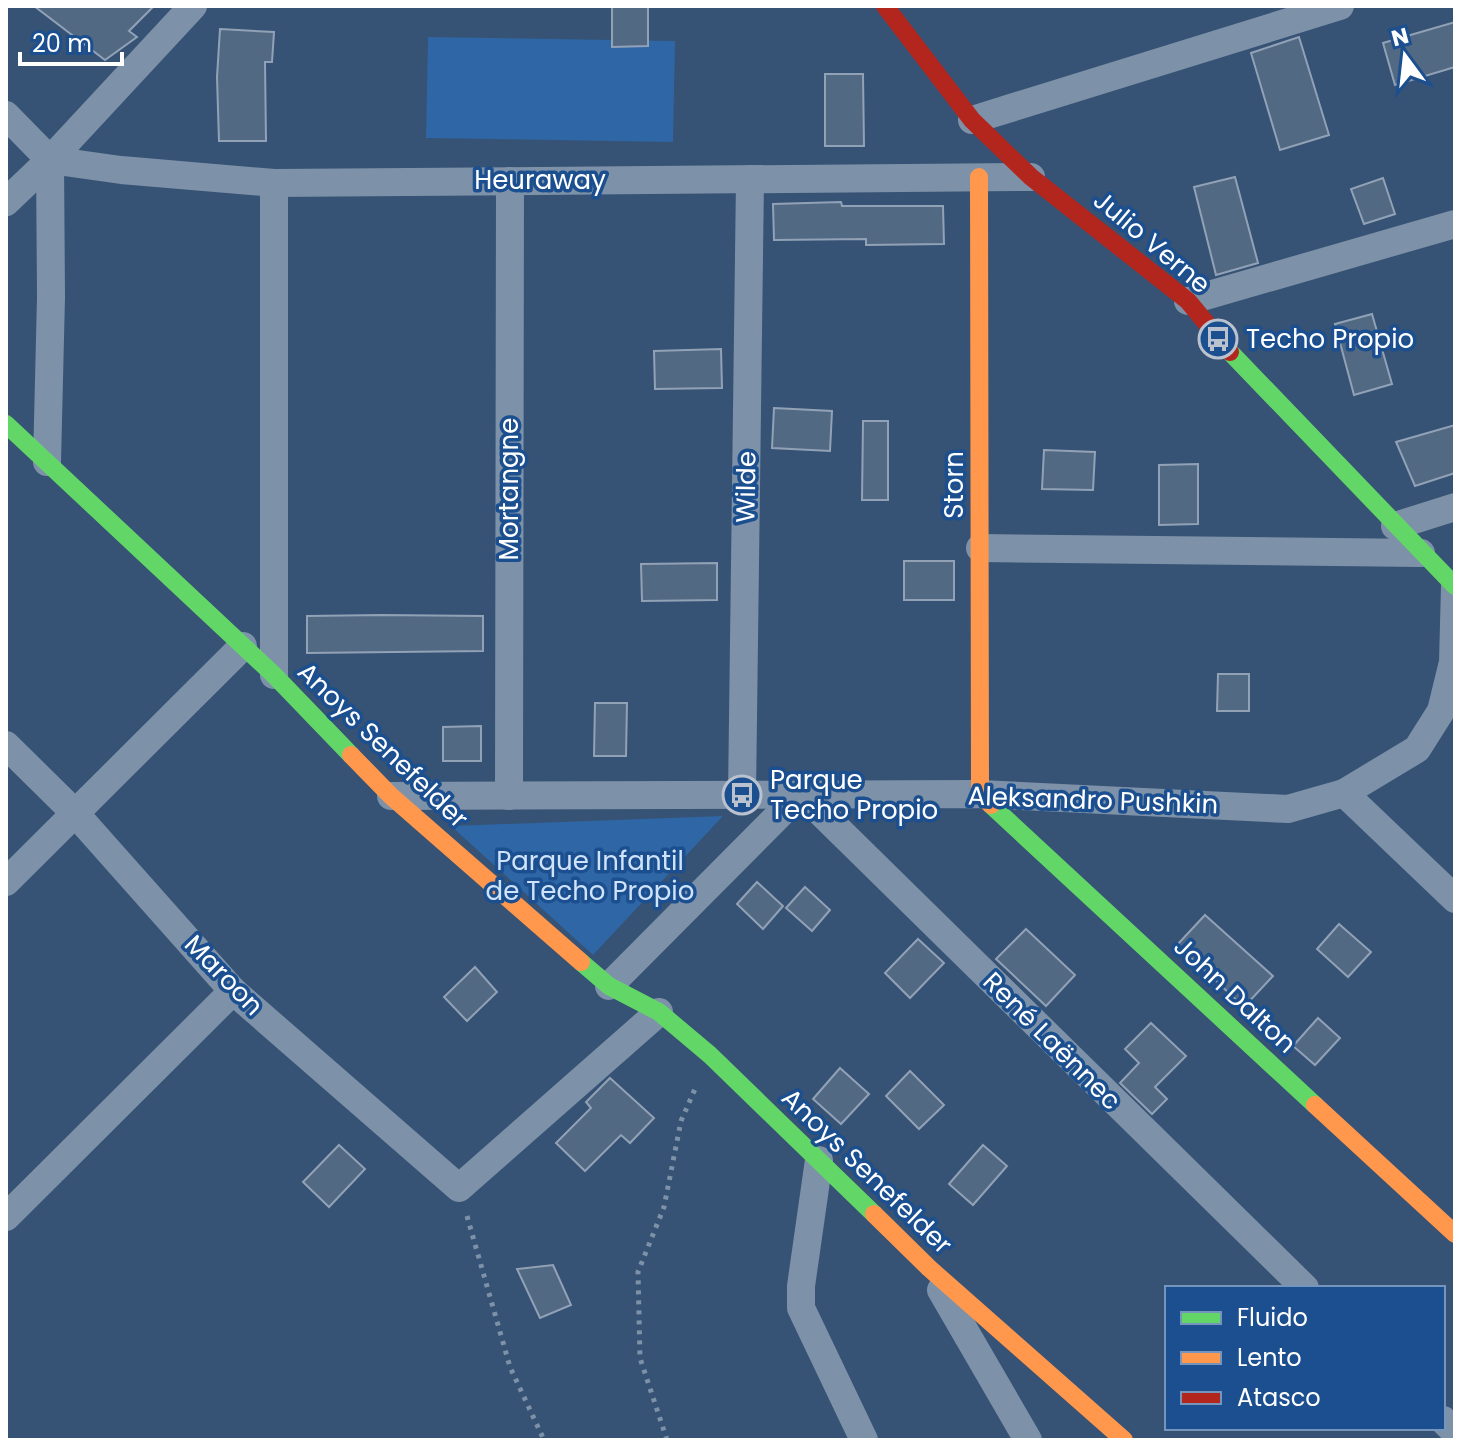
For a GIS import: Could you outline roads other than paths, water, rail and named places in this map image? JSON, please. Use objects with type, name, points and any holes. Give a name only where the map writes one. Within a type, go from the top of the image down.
[{"type":"street","points":[[6,202],[50,160],[193,6]]},
{"type":"street","name":"Julio Verne","points":[[885,6],[972,120],[1031,177],[1188,301],[1218,339],[1455,586]]},
{"type":"street","points":[[972,120],[1340,6]]},
{"type":"street","points":[[6,115],[50,160],[47,462]]},
{"type":"street","name":"Heuraway","points":[[50,160],[121,170],[274,183],[1031,177]]},
{"type":"street","name":"Storn","points":[[979,177],[980,794]]},
{"type":"street","name":"Wilde","points":[[742,795],[750,179]]},
{"type":"street","name":"Mortangne","points":[[509,796],[510,181]]},
{"type":"street","points":[[274,183],[274,675]]},
{"type":"street","points":[[1188,301],[1455,224]]},
{"type":"street","name":"Anoys Senefelder","points":[[6,424],[274,675],[391,796],[609,986],[659,1012],[710,1055],[929,1268],[1124,1440]]},
{"type":"street","points":[[1395,526],[1455,507]]},
{"type":"street","points":[[980,548],[1421,553]]},
{"type":"street","name":"Aleksandro Pushkin","points":[[391,796],[980,794],[1288,809],[1344,793],[1417,749],[1441,711],[1453,662],[1455,586]]},
{"type":"street","points":[[6,882],[243,646]]},
{"type":"street","name":"Maroon","points":[[6,745],[74,812],[233,991],[459,1188],[659,1012]]},
{"type":"street","points":[[609,986],[801,793]]},
{"type":"street","name":"René Laënnec","points":[[801,793],[1303,1286]]},
{"type":"street","points":[[1344,793],[1455,899]]},
{"type":"street","name":"John Dalton","points":[[980,794],[1455,1234]]},
{"type":"street","points":[[6,1217],[233,991]]},
{"type":"street","points":[[819,1160],[801,1286],[801,1308],[864,1440]]},
{"type":"street","points":[[929,1268],[1028,1440]]},
{"type":"place","name":"Techo Propio","points":[[1218,339]]},
{"type":"place","name":"Parque Techo Propio","points":[[742,795]]},
{"type":"park label","name":"Parque Infantil de Techo Propio","points":[[590,876]]}]
